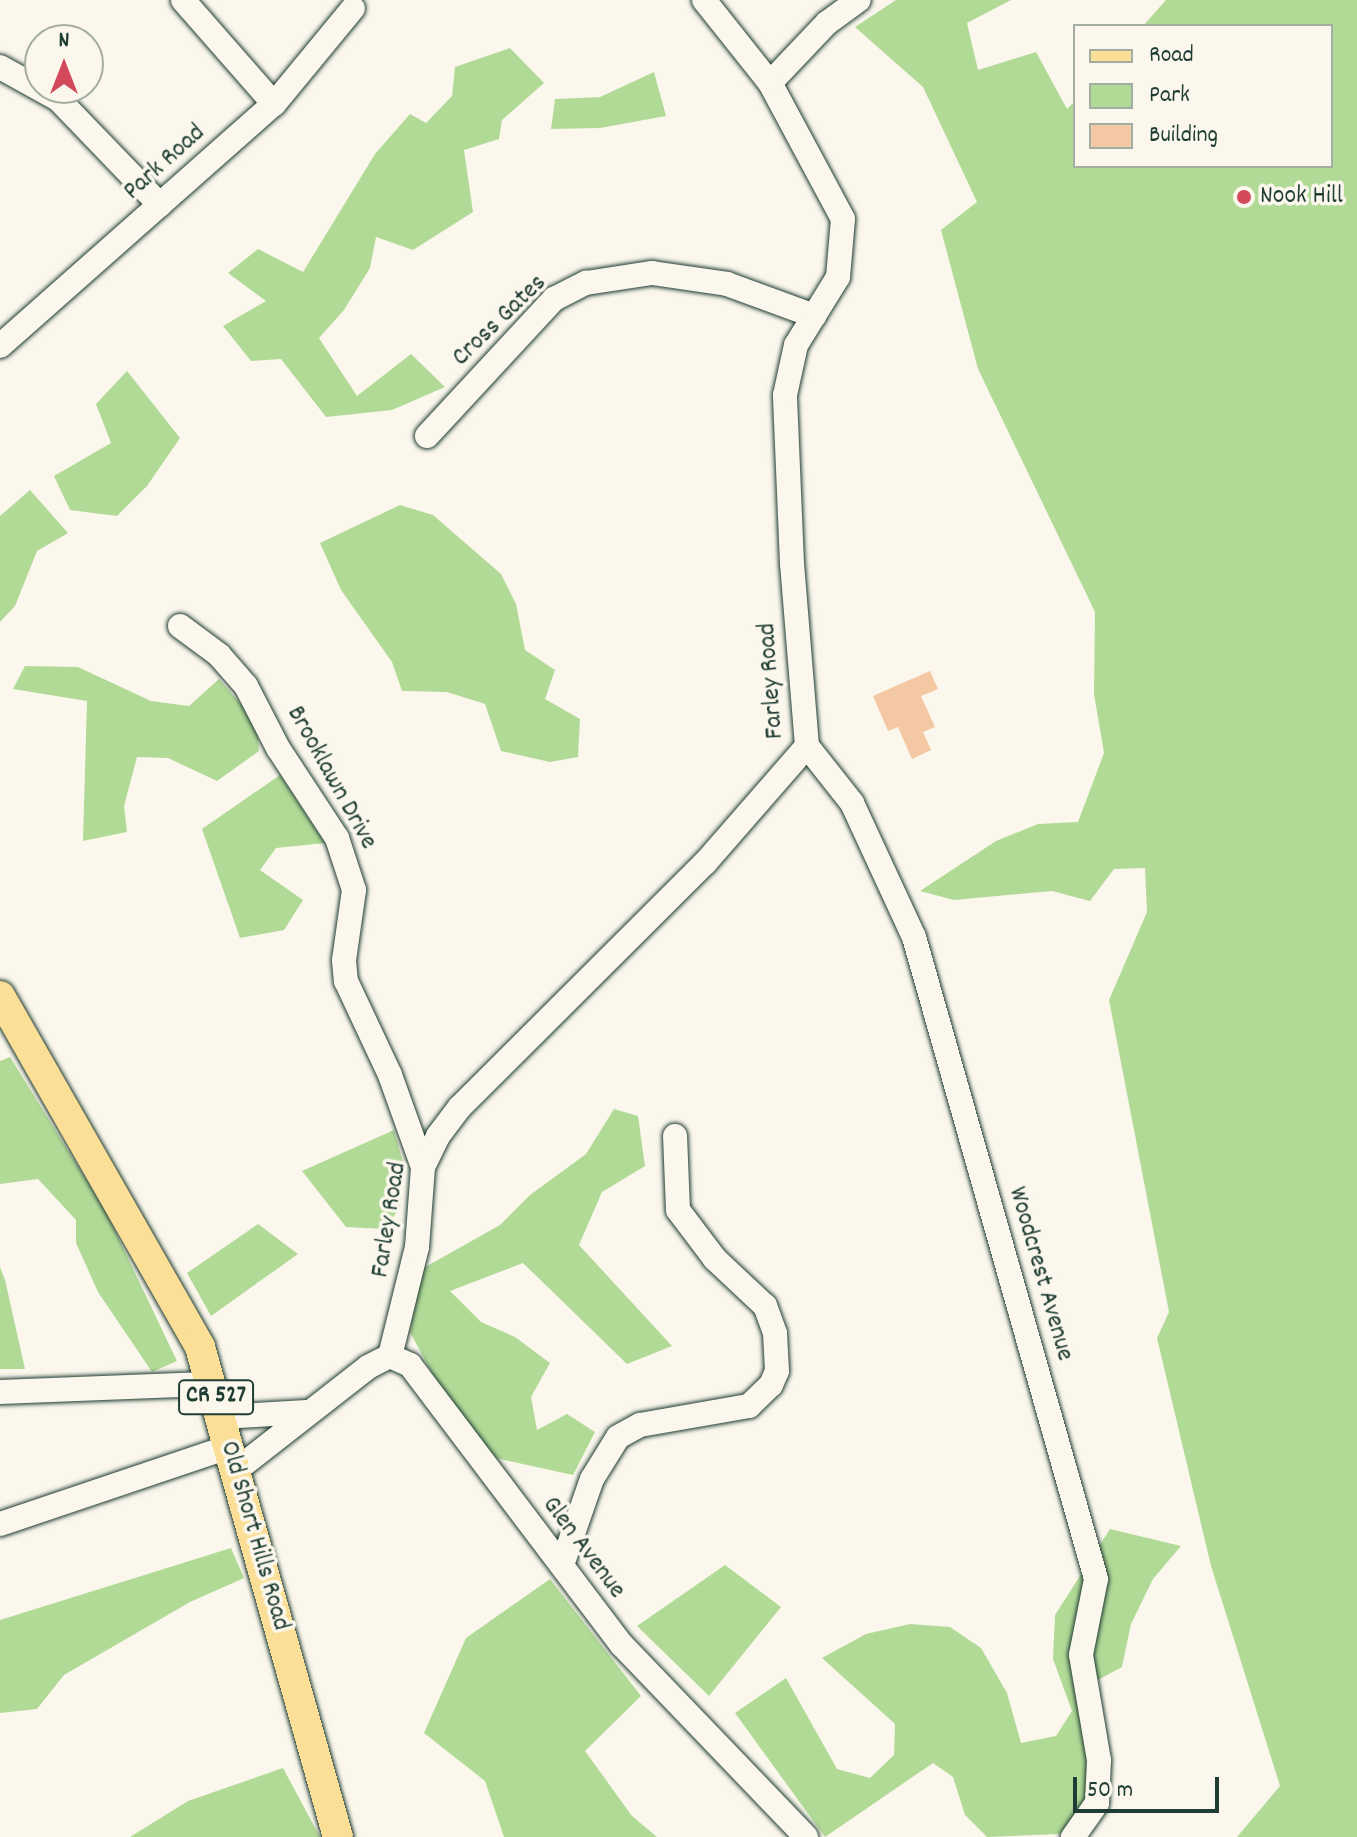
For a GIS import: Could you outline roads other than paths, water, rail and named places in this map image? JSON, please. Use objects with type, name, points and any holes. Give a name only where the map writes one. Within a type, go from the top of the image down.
[{"type":"main road","name":"Old Short Hills Road","points":[[0,996],[183,1312],[212,1384],[338,1837]]},
{"type":"street","points":[[183,0],[274,104]]},
{"type":"street","name":"Farley Road","points":[[390,1356],[417,1247],[423,1167],[460,1107],[705,863],[807,746],[792,564],[785,395],[796,345],[838,277],[843,219],[770,83],[704,0]]},
{"type":"street","points":[[770,83],[827,23],[859,0]]},
{"type":"street","name":"Park Road","points":[[0,346],[274,104],[353,8]]},
{"type":"street","points":[[0,67],[58,99],[160,205]]},
{"type":"street","name":"Cross Gates","points":[[427,436],[554,299],[586,283],[652,273],[727,284],[814,316]]},
{"type":"street","name":"Brooklawn Drive","points":[[180,626],[219,655],[246,686],[278,748],[337,838],[354,890],[344,960],[346,981],[390,1075],[423,1167]]},
{"type":"street","name":"Woodcrest Avenue","points":[[807,746],[852,803],[914,937],[1096,1579],[1081,1655],[1099,1760],[1097,1803],[1073,1837]]},
{"type":"street","points":[[562,1565],[592,1479],[618,1437],[640,1425],[749,1406],[771,1385],[777,1371],[775,1333],[765,1306],[715,1259],[678,1210],[675,1136]]},
{"type":"street","points":[[0,1524],[232,1459],[313,1411],[390,1356]]},
{"type":"street","name":"Glen Avenue","points":[[390,1356],[410,1365],[622,1645],[806,1837]]},
{"type":"street","points":[[0,1392],[212,1384]]},
{"type":"street","points":[[221,1417],[313,1411]]},
{"type":"place","name":"Nook Hill","points":[[1244,197]]}]
